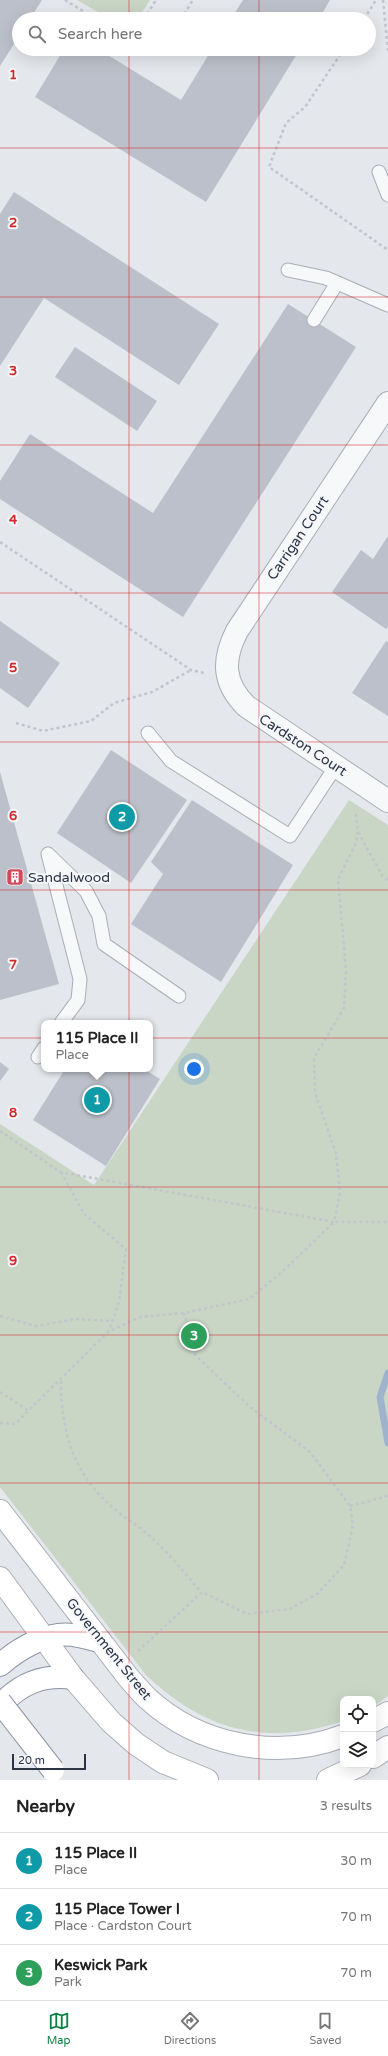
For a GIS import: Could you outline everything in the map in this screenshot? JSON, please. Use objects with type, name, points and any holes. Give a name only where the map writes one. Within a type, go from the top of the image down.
[{"type":"main road","name":"Government Street","points":[[0,1511],[100,1641],[147,1698],[171,1716],[222,1741],[256,1748],[290,1748],[323,1743],[340,1737]]},
{"type":"main road","points":[[0,1578],[72,1678],[111,1722],[136,1744],[163,1762],[207,1780]]},
{"type":"main road","points":[[0,1665],[17,1652],[43,1638],[71,1634],[100,1641]]},
{"type":"main road","points":[[0,1706],[8,1697],[29,1682],[56,1676],[72,1678]]},
{"type":"main road","points":[[0,1702],[57,1775]]},
{"type":"main road","points":[[376,1719],[388,1712]]},
{"type":"main road","points":[[376,1755],[388,1747]]},
{"type":"main road","points":[[328,1780],[354,1768]]},
{"type":"street","name":"Carrigan Court","points":[[228,680],[227,655],[230,644],[388,403]]},
{"type":"street","name":"Cardston Court","points":[[228,680],[238,698],[246,706],[388,801]]},
{"type":"lane","points":[[379,172],[388,194]]},
{"type":"lane","points":[[288,270],[326,278],[388,305]]},
{"type":"lane","points":[[314,320],[337,283]]},
{"type":"lane","points":[[148,733],[171,761],[290,836],[336,766]]},
{"type":"lane","points":[[64,1020],[78,1000],[80,979],[48,854],[86,891],[99,916],[104,944],[178,996]]},
{"type":"path","points":[[64,0],[84,12]]},
{"type":"path","points":[[149,12],[156,0]]},
{"type":"path","points":[[185,12],[193,0]]},
{"type":"path","points":[[368,12],[376,0]]},
{"type":"path","points":[[383,0],[388,51]]},
{"type":"path","points":[[339,56],[305,107],[286,123],[269,167],[388,250]]},
{"type":"path","points":[[0,542],[191,670],[228,680]]},
{"type":"path","points":[[16,724],[43,731],[91,721],[114,703],[152,692],[191,670]]},
{"type":"path","points":[[0,1424],[15,1424],[108,1332],[140,1317],[184,1313],[249,1299],[283,1271],[334,1222],[340,1193],[336,1153],[314,1093],[314,1058],[344,1008],[346,970],[338,879],[356,843],[358,832],[356,815],[358,810]]},
{"type":"path","points":[[358,832],[383,877],[388,880]]},
{"type":"path","points":[[0,1131],[60,1172],[334,1222],[388,1222]]},
{"type":"path","points":[[60,1172],[84,1214],[126,1249],[119,1302],[108,1332]]},
{"type":"path","points":[[61,1380],[63,1423],[74,1459],[92,1488],[118,1512],[150,1537],[202,1592],[247,1614],[290,1608],[317,1594],[344,1565],[353,1526],[350,1506],[310,1452],[250,1407],[195,1355],[184,1313]]},
{"type":"path","points":[[0,1316],[36,1326],[76,1319],[112,1321]]},
{"type":"path","points":[[0,1392],[28,1411]]},
{"type":"path","points":[[350,1506],[388,1496]]},
{"type":"path","points":[[134,1655],[202,1592]]},
{"type":"green space","points":[[77,0],[150,0],[142,12],[98,12]]},
{"type":"green space","points":[[349,800],[388,825],[388,1696],[376,1705],[376,1696],[340,1696],[340,1722],[315,1729],[288,1733],[262,1733],[238,1729],[214,1721],[191,1709],[168,1694],[146,1675],[0,1487],[0,1124],[94,1185]]},
{"type":"building","points":[[0,0],[42,0],[34,12],[12,12],[12,47],[0,66]]},
{"type":"building","points":[[243,0],[330,0],[323,12],[235,12]]},
{"type":"building","points":[[60,56],[109,56],[181,100],[208,56],[296,56],[206,202],[35,97]]},
{"type":"building","points":[[14,192],[219,324],[179,385],[44,298],[0,366],[0,214]]},
{"type":"building","points":[[288,304],[356,347],[183,617],[0,499],[0,481],[30,434],[153,513]]},
{"type":"building","points":[[75,347],[157,401],[137,431],[55,377]]},
{"type":"building","points":[[388,536],[388,626],[386,629],[332,592],[361,550],[373,559]]},
{"type":"building","points":[[0,621],[60,663],[28,708],[0,688]]},
{"type":"building","points":[[386,641],[388,642],[388,716],[352,693]]},
{"type":"building","points":[[111,750],[187,800],[131,883],[57,833]]},
{"type":"building","name":"Sandalwood","points":[[0,772],[59,984],[0,1000]]},
{"type":"building","points":[[192,800],[293,865],[221,982],[131,924],[163,874],[151,862]]},
{"type":"building","points":[[0,1062],[9,1069],[0,1081]]},
{"type":"building","points":[[63,1072],[149,1072],[160,1079],[106,1166],[33,1120]]},
{"type":"waterway","points":[[388,1373],[380,1397],[388,1443]]},
{"type":"place","name":"115 Place Tower I","points":[[122,817]]},
{"type":"place","name":"Sandalwood","points":[[15,877]]},
{"type":"place","name":"115 Place II","points":[[97,1100]]},
{"type":"place","name":"Keswick Park","points":[[194,1336]]}]
